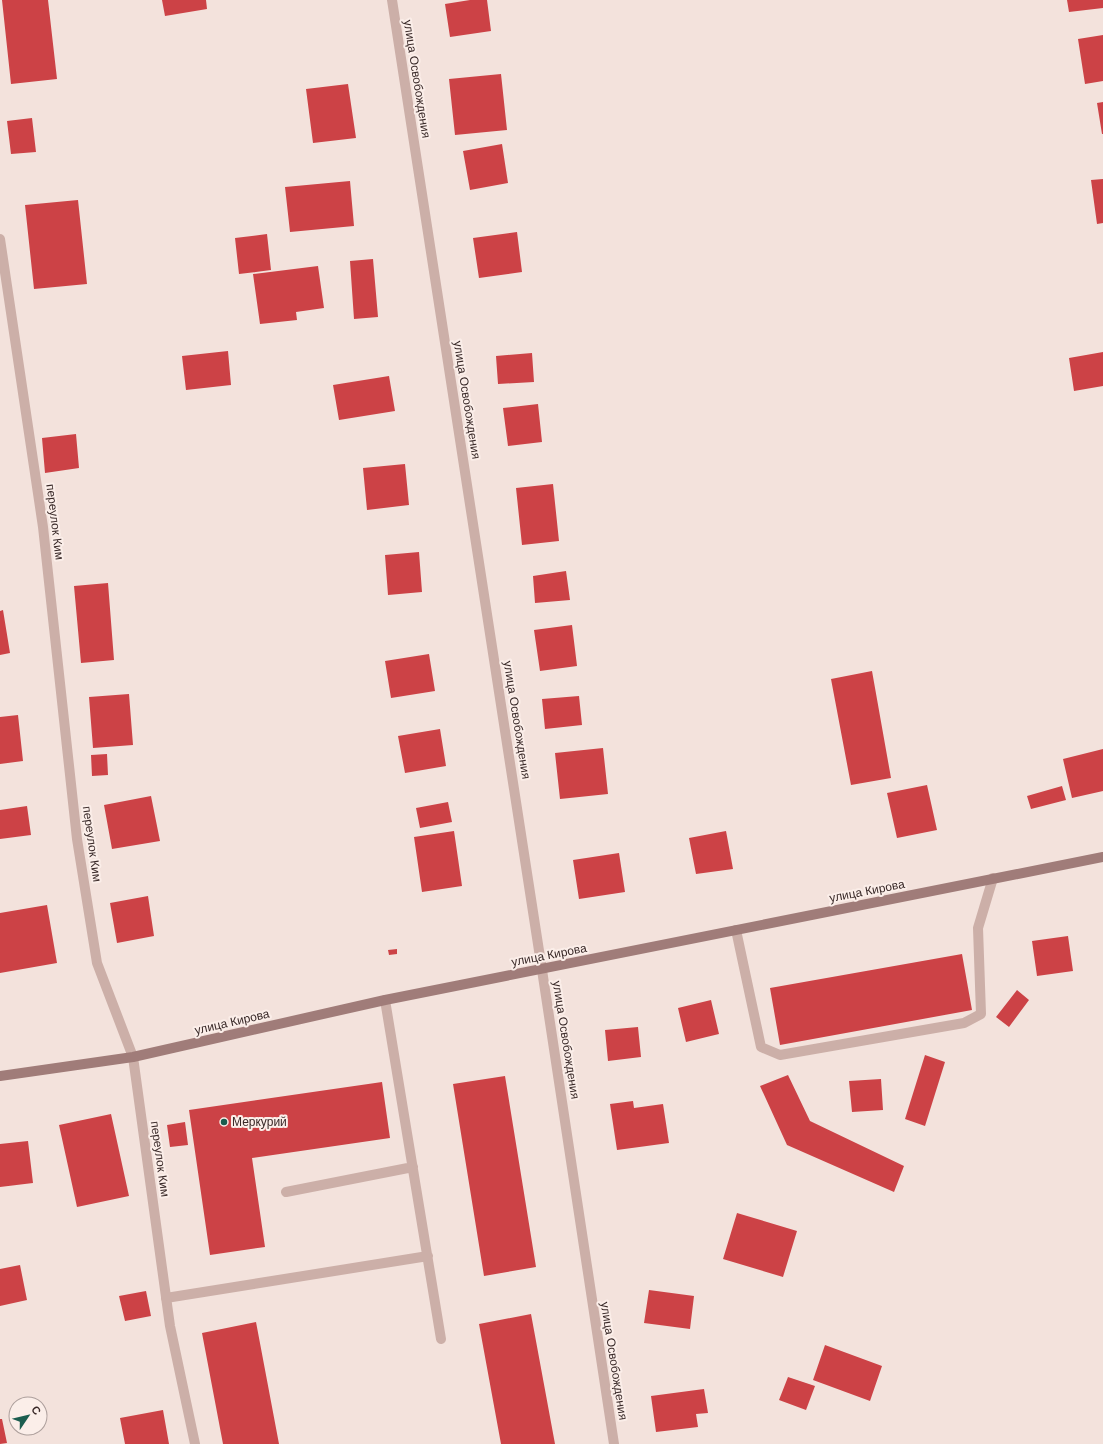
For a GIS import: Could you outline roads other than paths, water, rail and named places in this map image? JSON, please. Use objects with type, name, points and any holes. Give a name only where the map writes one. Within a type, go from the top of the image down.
[{"type":"main road","name":"улица Кирова","points":[[0,1076],[133,1058],[385,1000],[542,970],[1103,856]]},
{"type":"street","name":"улица Освобождения","points":[[392,0],[614,1444]]},
{"type":"street","name":"переулок Ким","points":[[0,239],[43,527],[77,839],[95,955],[133,1058],[170,1326],[195,1444]]},
{"type":"street","points":[[736,930],[761,1047],[780,1056],[964,1023],[981,1014],[978,928],[993,878]]},
{"type":"street","points":[[385,1000],[441,1338]]},
{"type":"street","points":[[286,1192],[413,1167]]},
{"type":"street","points":[[166,1298],[428,1256]]},
{"type":"place","name":"Меркурий","points":[[224,1122]]}]
